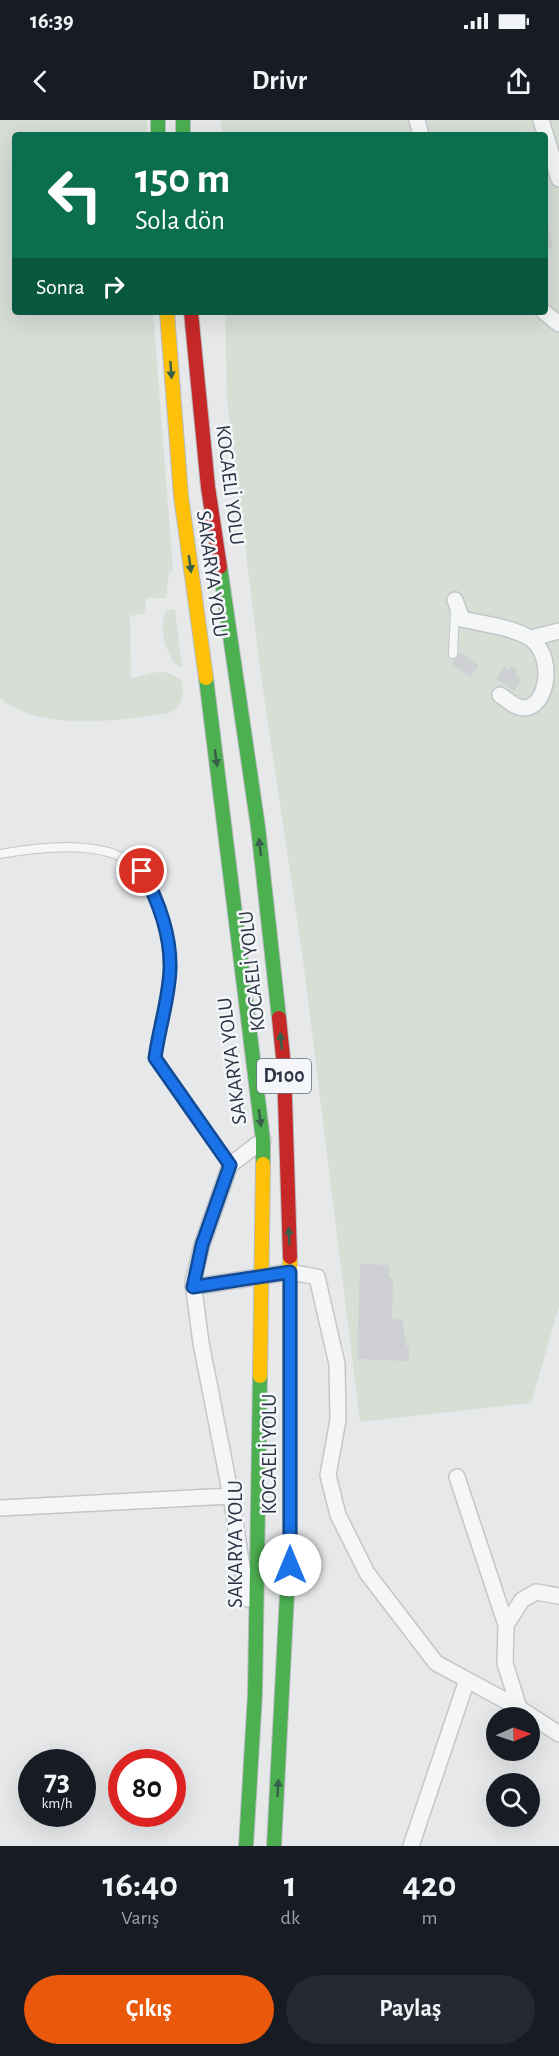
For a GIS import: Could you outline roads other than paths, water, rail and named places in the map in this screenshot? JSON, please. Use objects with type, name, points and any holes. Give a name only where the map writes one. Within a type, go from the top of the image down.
[{"type":"highway","name":"SAKARYA YOLU","points":[[167,315],[181,496],[227,836],[263,1140],[262,1275],[257,1408],[256,1647],[246,1846]]},
{"type":"highway","name":"KOCAELİ YOLU","points":[[191,315],[208,487],[258,827],[284,1067],[290,1272],[290,1565],[274,1846]]},
{"type":"street","points":[[548,143],[559,179]]},
{"type":"street","points":[[455,600],[462,619],[496,626],[531,638],[549,658],[549,680],[542,697],[531,706],[517,707],[500,695]]},
{"type":"street","points":[[531,638],[559,631]]},
{"type":"street","points":[[256,1647],[193,1287],[202,1245],[230,1165],[263,1140]]},
{"type":"street","points":[[193,1287],[290,1272],[317,1277],[337,1364],[338,1419],[328,1474],[338,1515],[367,1573],[436,1663],[517,1707]]},
{"type":"street","points":[[457,1477],[506,1625],[505,1663],[519,1707]]},
{"type":"street","points":[[0,1508],[231,1496]]},
{"type":"street","points":[[506,1625],[522,1600],[536,1592],[559,1596]]},
{"type":"street","points":[[411,1846],[467,1680]]},
{"type":"street","points":[[540,1722],[559,1734]]},
{"type":"lane","points":[[453,654],[455,600]]},
{"type":"lane","points":[[0,854],[33,848],[67,847],[107,851],[128,860],[142,871],[154,894],[163,922],[170,967],[155,1058],[230,1165]]}]
